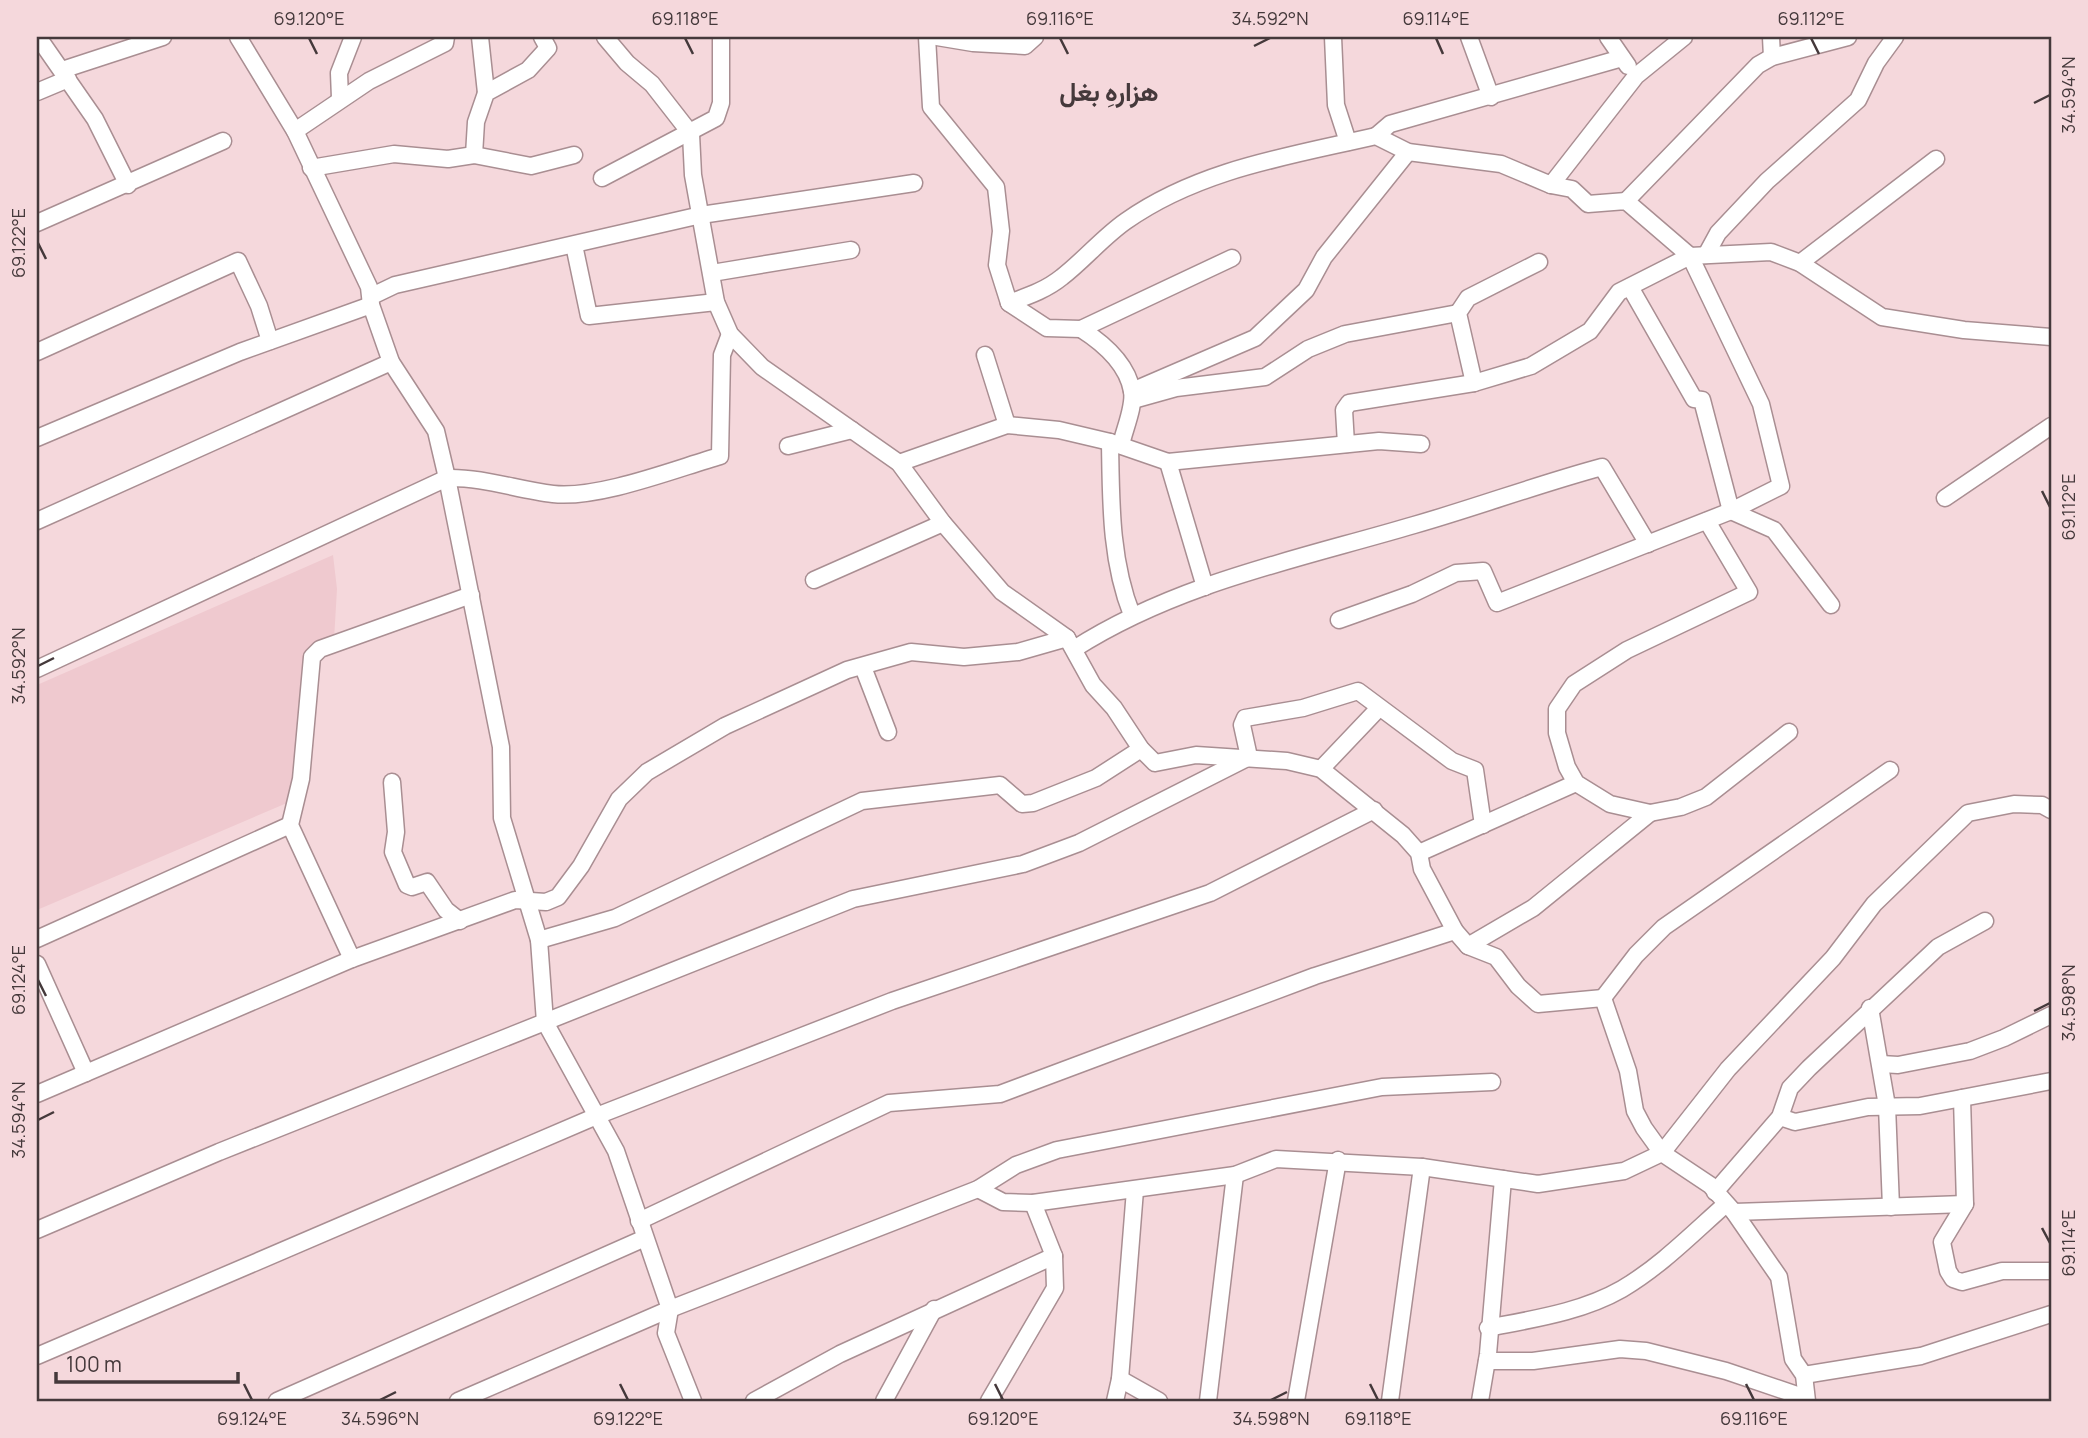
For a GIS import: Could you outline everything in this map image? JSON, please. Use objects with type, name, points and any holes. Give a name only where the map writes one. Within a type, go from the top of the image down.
[{"type":"street","points":[[38,37],[95,119],[128,184]]},
{"type":"street","points":[[37,92],[65,75],[163,37]]},
{"type":"street","points":[[238,37],[295,131],[372,300],[391,362],[436,431],[501,747],[502,818],[539,940],[545,1023],[598,1115],[615,1151],[670,1309],[666,1333],[693,1401]]},
{"type":"street","points":[[340,98],[339,73],[353,37]]},
{"type":"street","points":[[295,131],[340,98],[445,43],[446,37]]},
{"type":"street","points":[[474,155],[476,122],[486,93],[480,37]]},
{"type":"street","points":[[486,93],[527,70],[548,48],[542,37]]},
{"type":"street","points":[[605,37],[627,63],[652,84],[691,134],[693,175],[716,302],[730,334],[762,367],[899,463],[943,523],[1002,592],[1071,643],[1093,685],[1114,708],[1141,750],[1156,763],[1196,755],[1286,761],[1321,769],[1374,810],[1419,853],[1422,869],[1455,931],[1468,946],[1496,957],[1518,986],[1538,1004],[1603,998],[1636,955],[1664,927],[1890,770]]},
{"type":"street","points":[[602,178],[691,134],[716,118],[721,103],[721,37]]},
{"type":"street","points":[[928,37],[931,107],[996,187],[1001,231],[997,265],[1009,303],[1047,328],[1081,329],[1232,258]]},
{"type":"street","points":[[937,37],[961,42],[1025,46],[1035,37]]},
{"type":"street","points":[[1333,37],[1336,105],[1348,142]]},
{"type":"street","points":[[1469,37],[1491,97]]},
{"type":"street","points":[[1608,37],[1636,76]]},
{"type":"street","points":[[1550,185],[1636,76],[1684,37]]},
{"type":"street","points":[[1771,37],[1772,57]]},
{"type":"street","points":[[1377,135],[1409,152],[1501,164],[1550,185],[1572,189],[1588,204],[1626,201],[1752,70],[1772,57],[1848,37]]},
{"type":"street","points":[[1698,256],[1767,181],[1858,100],[1876,63],[1895,37]]},
{"type":"street","points":[[1009,303],[1040,292],[1060,279],[1125,221],[1180,189],[1246,165],[1377,135],[1390,124],[1622,58]]},
{"type":"street","points":[[37,223],[223,141]]},
{"type":"street","points":[[1132,396],[1255,338],[1306,290],[1324,257],[1409,152]]},
{"type":"street","points":[[311,168],[394,154],[448,159],[474,155],[530,166],[574,155]]},
{"type":"street","points":[[1800,263],[1936,159]]},
{"type":"street","points":[[37,438],[372,300],[395,285],[701,215],[914,183]]},
{"type":"street","points":[[1339,620],[1412,594],[1456,573],[1483,571],[1497,603],[1707,521],[1781,486],[1761,404],[1698,256],[1626,201]]},
{"type":"street","points":[[574,245],[589,316],[716,302]]},
{"type":"street","points":[[712,273],[851,250]]},
{"type":"street","points":[[1346,444],[1344,410],[1349,402],[1474,383],[1531,366],[1590,331],[1619,292],[1698,256],[1771,252],[1800,263],[1882,317],[1964,330],[2051,337]]},
{"type":"street","points":[[37,352],[238,261],[259,306],[270,341]]},
{"type":"street","points":[[1132,396],[1176,387],[1265,377],[1308,349],[1345,334],[1458,313],[1468,299],[1539,262]]},
{"type":"street","points":[[1630,287],[1694,399],[1702,400],[1731,511]]},
{"type":"street","points":[[1458,313],[1474,383]]},
{"type":"street","points":[[1081,329],[1105,345],[1121,366],[1132,396],[1115,443],[1113,537],[1122,592],[1132,615]]},
{"type":"street","points":[[37,669],[447,478],[478,480],[555,494],[600,490],[720,456],[722,355],[730,334]]},
{"type":"street","points":[[985,355],[1007,425]]},
{"type":"street","points":[[37,521],[391,362]]},
{"type":"street","points":[[899,463],[1007,425],[1059,430],[1115,443],[1168,462],[1379,441],[1421,444]]},
{"type":"street","points":[[1945,498],[2051,426]]},
{"type":"street","points":[[788,446],[852,430]]},
{"type":"street","points":[[1168,462],[1205,587]]},
{"type":"street","points":[[37,1094],[352,960],[515,900],[546,902],[558,897],[581,866],[619,799],[647,772],[725,726],[847,670],[911,652],[964,657],[1071,643],[1132,615],[1205,587],[1315,551],[1414,525],[1602,467],[1647,544]]},
{"type":"street","points":[[1731,511],[1774,530],[1831,605]]},
{"type":"street","points":[[1707,521],[1749,592],[1627,650],[1574,684],[1557,709],[1557,733],[1567,767],[1576,783],[1610,803],[1650,813],[1681,807],[1706,797],[1789,732]]},
{"type":"street","points":[[814,580],[943,523]]},
{"type":"street","points":[[352,960],[290,825],[301,779],[312,657],[320,649],[471,595]]},
{"type":"street","points":[[863,667],[888,732]]},
{"type":"street","points":[[1249,757],[1242,724],[1245,718],[1303,708],[1359,691],[1452,761],[1475,770],[1483,825]]},
{"type":"street","points":[[1321,769],[1379,708]]},
{"type":"street","points":[[539,940],[615,918],[862,801],[1000,785],[1022,804],[1033,803],[1096,778],[1141,750]]},
{"type":"street","points":[[37,1230],[219,1152],[853,899],[1034,860],[1079,843],[1249,757]]},
{"type":"street","points":[[392,782],[396,832],[393,852],[407,885],[412,887],[427,882],[446,910],[460,921]]},
{"type":"street","points":[[1419,853],[1576,783]]},
{"type":"street","points":[[978,1189],[1003,1202],[1033,1203],[1235,1175],[1276,1159],[1338,1160],[1422,1167],[1538,1184],[1573,1181],[1624,1171],[1662,1153],[1728,1069],[1833,958],[1874,904],[1968,813],[2014,804],[2042,805],[2051,810]]},
{"type":"street","points":[[37,1356],[598,1115],[892,1001],[1210,893],[1374,810]]},
{"type":"street","points":[[1468,946],[1533,908],[1650,813]]},
{"type":"street","points":[[37,939],[290,825]]},
{"type":"street","points":[[1488,1328],[1554,1315],[1621,1289],[1665,1258],[1725,1202],[1780,1117],[1790,1088],[1870,1008],[1938,947],[1985,921]]},
{"type":"street","points":[[639,1222],[888,1103],[1000,1094],[1315,976],[1455,931]]},
{"type":"street","points":[[37,964],[86,1073]]},
{"type":"street","points":[[1487,1361],[1533,1361],[1620,1349],[1646,1351],[1726,1371],[1807,1399],[1804,1375],[1793,1359],[1779,1277],[1725,1202],[1662,1153],[1635,1111],[1628,1071],[1603,998]]},
{"type":"street","points":[[1870,1008],[1887,1106],[1891,1208]]},
{"type":"street","points":[[1881,1064],[1898,1065],[1970,1051],[2004,1038],[2051,1014]]},
{"type":"street","points":[[1780,1117],[1795,1122],[1826,1113],[1887,1106],[1920,1106],[2051,1081]]},
{"type":"street","points":[[458,1401],[670,1309],[978,1189],[1016,1165],[1057,1150],[1382,1087],[1492,1082]]},
{"type":"street","points":[[1962,1098],[1965,1204],[1942,1242],[1944,1258],[1953,1279],[1962,1282],[2002,1271],[2051,1270]]},
{"type":"street","points":[[1296,1401],[1338,1160]]},
{"type":"street","points":[[1390,1401],[1422,1167]]},
{"type":"street","points":[[1208,1401],[1235,1175]]},
{"type":"street","points":[[1480,1401],[1487,1361],[1503,1179]]},
{"type":"street","points":[[1115,1401],[1120,1379],[1135,1190]]},
{"type":"street","points":[[1725,1202],[1891,1208],[1965,1204]]},
{"type":"street","points":[[989,1401],[1055,1289],[1054,1256],[1033,1203]]},
{"type":"street","points":[[277,1401],[645,1238]]},
{"type":"street","points":[[754,1401],[840,1354],[1054,1256]]},
{"type":"street","points":[[884,1401],[934,1309]]},
{"type":"street","points":[[1804,1375],[1921,1356],[2051,1314]]},
{"type":"street","points":[[1120,1379],[1159,1401]]},
{"type":"shaded area","points":[[333,555],[337,589],[334,640],[312,649],[294,800],[37,910],[37,685]]},
{"type":"district","name":"هزارهِ بغل","points":[[1109,91]]}]
